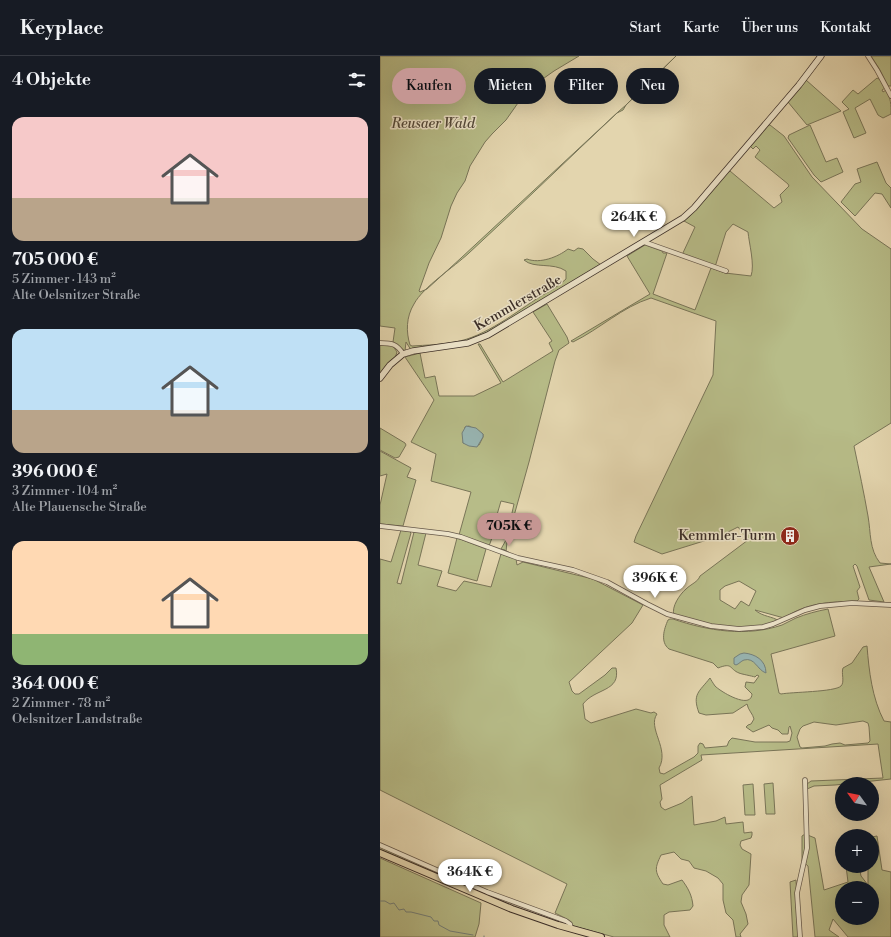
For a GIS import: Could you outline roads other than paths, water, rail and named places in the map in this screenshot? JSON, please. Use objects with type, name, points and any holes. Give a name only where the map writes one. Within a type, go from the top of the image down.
[{"type":"main road","points":[[380,853],[512,909],[571,929],[601,937]]},
{"type":"street","name":"Kemmlerstraße","points":[[403,354],[413,351],[457,346],[479,339],[546,301],[683,218],[694,208],[799,85],[821,56]]},
{"type":"street","points":[[868,56],[891,96]]},
{"type":"street","points":[[644,242],[726,271]]},
{"type":"street","points":[[380,343],[393,343],[403,354],[390,365],[380,378]]},
{"type":"street","points":[[380,526],[448,534],[461,537],[503,553],[596,577],[659,610],[686,620],[711,626],[739,629],[752,628],[773,624],[820,606],[852,603],[891,605]]},
{"type":"street","points":[[800,937],[797,893],[807,848],[805,780]]},
{"type":"street","points":[[380,845],[487,892],[569,922],[571,929]]},
{"type":"street","points":[[472,893],[474,886]]},
{"type":"water","points":[[466,426],[476,428],[483,434],[483,437],[477,447],[469,446],[463,443],[462,433]]},
{"type":"water","points":[[744,653],[759,658],[766,668],[766,673],[751,660],[744,660],[736,665],[734,664],[734,658]]},
{"type":"waterway","points":[[380,901],[385,901],[390,904],[394,903],[399,910],[404,909],[406,912],[431,917],[434,921],[438,921],[439,925],[450,931],[473,935]]},
{"type":"place","name":"Kemmler-Turm","points":[[790,536]]},
{"type":"park label","name":"Reusaer Wald","points":[[433,124]]}]
